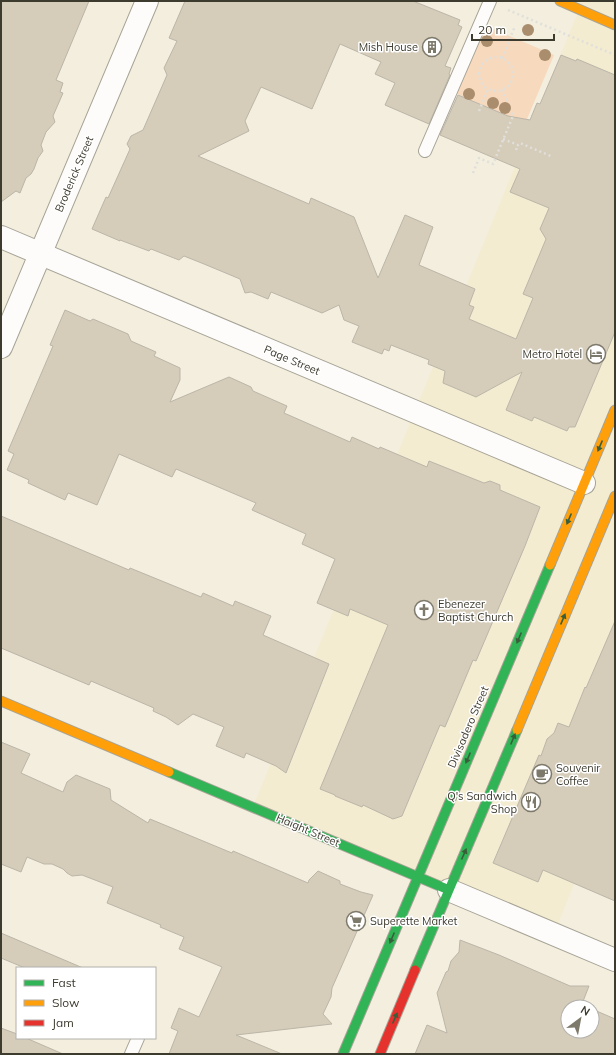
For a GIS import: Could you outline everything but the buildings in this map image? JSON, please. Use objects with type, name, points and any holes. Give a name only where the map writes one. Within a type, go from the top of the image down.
[{"type":"main road","points":[[560,1],[581,5],[615,25]]},
{"type":"main road","name":"Divisadero Street","points":[[343,1054],[615,410]]},
{"type":"main road","points":[[380,1054],[615,496]]},
{"type":"main road","name":"Haight Street","points":[[1,700],[449,890]]},
{"type":"street","name":"Broderick Street","points":[[1,347],[147,1]]},
{"type":"street","name":"Page Street","points":[[1,237],[584,483]]},
{"type":"street","name":"Haight Street","points":[[449,890],[615,960]]},
{"type":"lane","points":[[424,151],[490,2]]},
{"type":"lane","points":[[131,1054],[138,1039]]},
{"type":"path","points":[[490,2],[615,55]]},
{"type":"path","points":[[502,58],[516,26]]},
{"type":"path","points":[[496,56],[507,60],[513,76],[511,82],[502,90],[497,91],[488,89],[481,83],[478,77],[482,62],[496,56]]},
{"type":"path","points":[[479,111],[488,89]]},
{"type":"path","points":[[473,173],[479,158],[493,164],[513,116],[502,90]]},
{"type":"path","points":[[503,139],[518,146]]},
{"type":"path","points":[[516,150],[520,143],[553,157]]},
{"type":"shaded area","points":[[560,1],[615,1],[615,782],[554,934],[253,807],[579,10]]},
{"type":"shaded area","points":[[484,25],[554,55],[519,138],[501,161],[493,157],[479,104],[455,93]]},
{"type":"traffic: fast","points":[[343,1054],[550,565]]},
{"type":"traffic: fast","points":[[415,970],[517,730]]},
{"type":"traffic: fast","points":[[169,772],[449,890]]},
{"type":"traffic: slow","points":[[560,1],[615,25]]},
{"type":"traffic: slow","points":[[550,565],[615,410]]},
{"type":"traffic: slow","points":[[517,730],[615,496]]},
{"type":"traffic: slow","points":[[1,701],[169,772]]},
{"type":"traffic: jam","points":[[380,1054],[415,970]]},
{"type":"place","name":"Mish House","points":[[432,47]]},
{"type":"place","name":"Metro Hotel","points":[[596,354]]},
{"type":"place","name":"Ebenezer Baptist Church","points":[[424,610]]},
{"type":"place","name":"Souvenir Coffee","points":[[542,774]]},
{"type":"place","name":"Q's Sandwich Shop","points":[[531,802]]},
{"type":"place","name":"Superette Market","points":[[356,921]]}]
